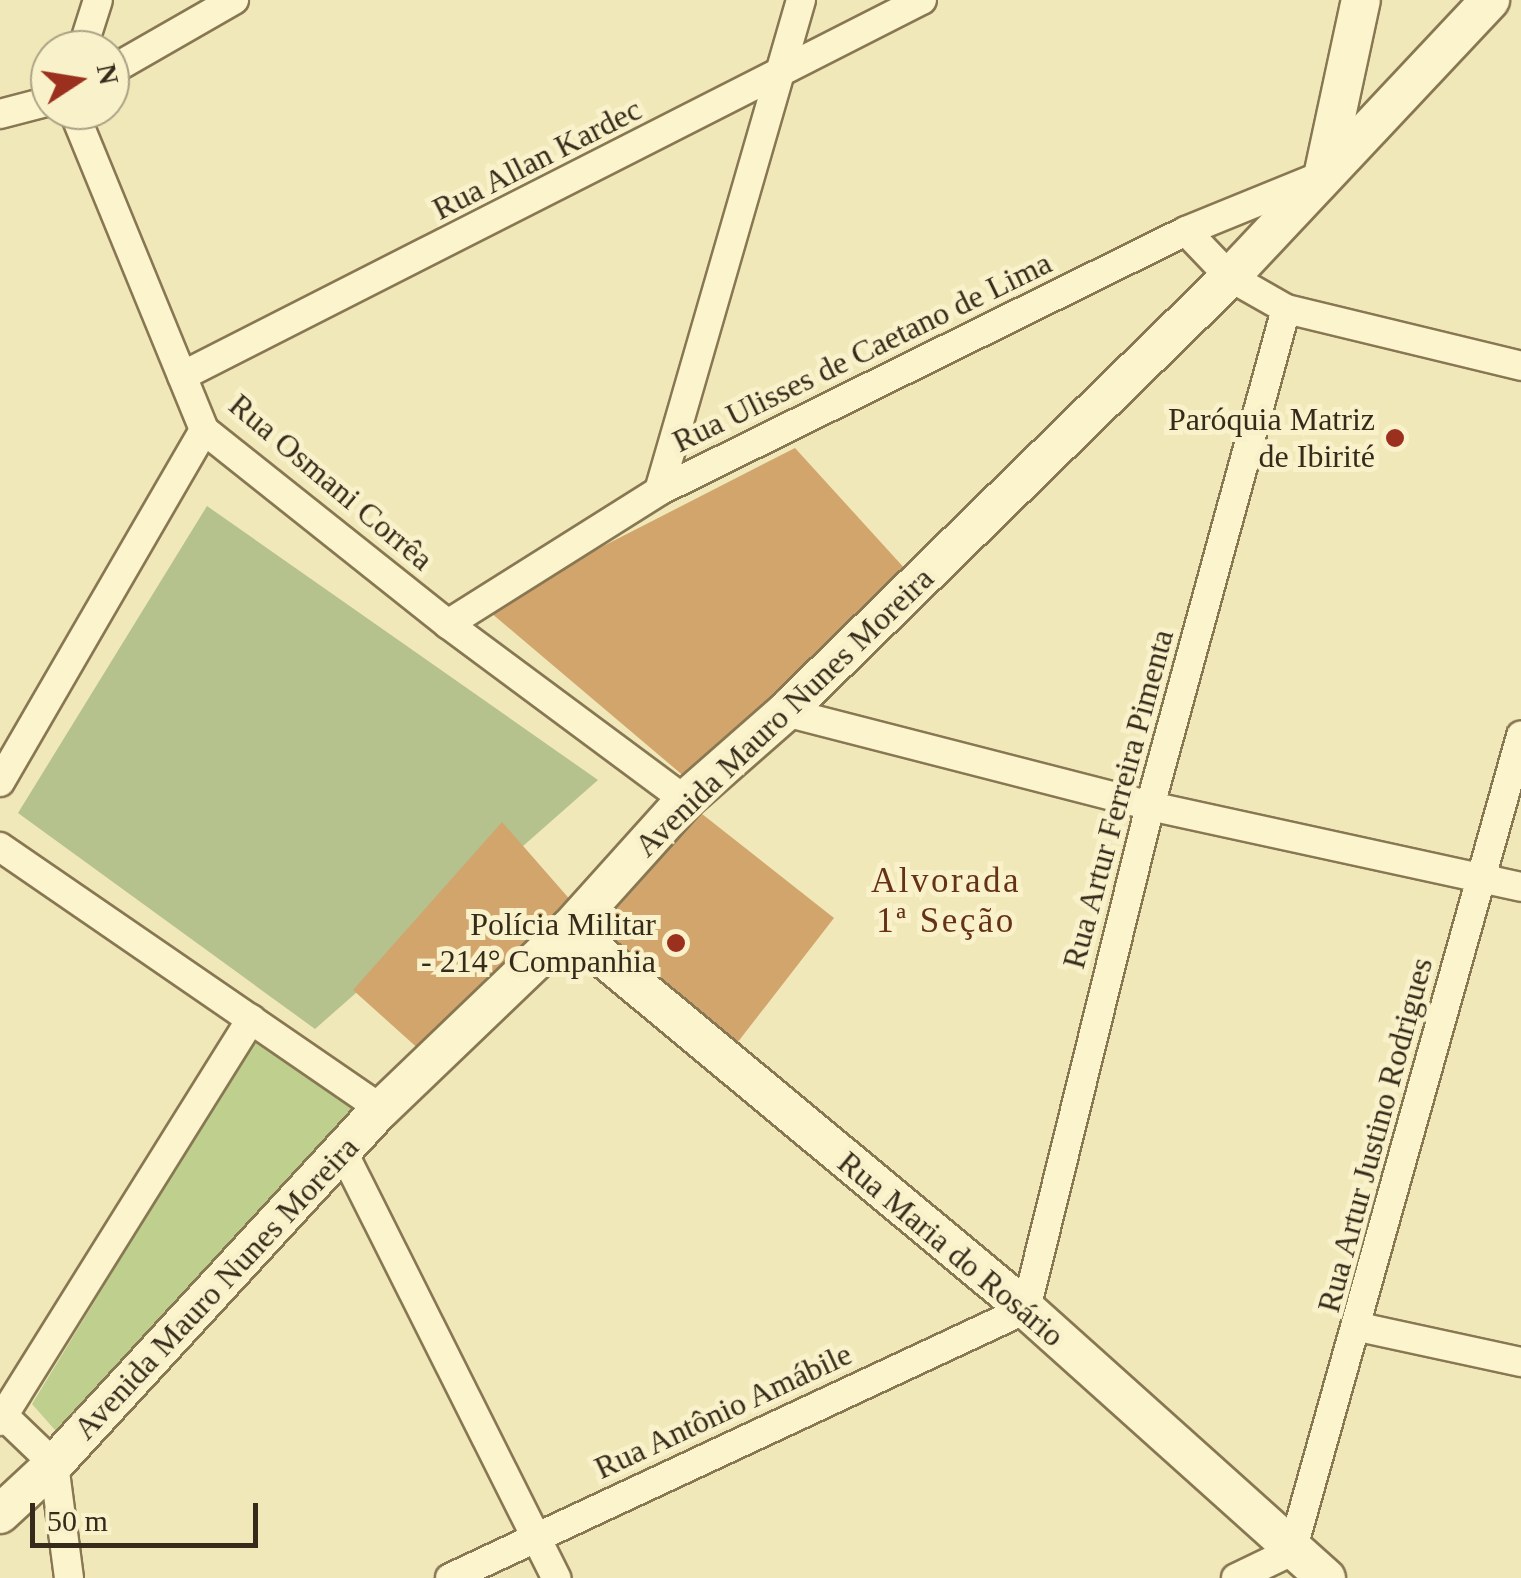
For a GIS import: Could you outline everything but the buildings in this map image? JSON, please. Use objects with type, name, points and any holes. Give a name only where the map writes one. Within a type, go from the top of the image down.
[{"type":"street","points":[[88,30],[98,0]]},
{"type":"street","points":[[130,60],[234,0]]},
{"type":"street","points":[[659,491],[801,0]]},
{"type":"street","name":"Rua Allan Kardec","points":[[182,376],[777,78],[922,0]]},
{"type":"street","points":[[1324,175],[1361,0]]},
{"type":"street","name":"Avenida Mauro Nunes Moreira","points":[[0,1514],[54,1464],[381,1108],[569,929],[685,800],[785,712],[1230,277],[1490,0]]},
{"type":"street","points":[[0,114],[30,106]]},
{"type":"street","name":"Rua Osmani Corrêa","points":[[80,130],[204,430],[448,624],[685,800]]},
{"type":"street","name":"Rua Ulisses de Caetano de Lima","points":[[448,624],[659,491],[1186,232],[1324,175]]},
{"type":"street","points":[[1186,232],[1230,277],[1286,309],[1521,366]]},
{"type":"street","name":"Rua Artur Ferreira Pimenta","points":[[1026,1310],[1150,806],[1286,309]]},
{"type":"street","points":[[0,782],[204,430]]},
{"type":"street","points":[[785,712],[1150,806],[1521,887]]},
{"type":"street","name":"Rua Artur Justino Rodrigues","points":[[1292,1551],[1359,1327],[1521,736]]},
{"type":"street","points":[[0,846],[381,1108]]},
{"type":"street","name":"Rua Maria do Rosário","points":[[569,929],[1026,1310],[1326,1578]]},
{"type":"street","points":[[69,1578],[54,1464],[2,1418],[251,1019]]},
{"type":"street","points":[[342,1150],[556,1578]]},
{"type":"street","name":"Rua Antônio Amábile","points":[[450,1578],[1026,1310]]},
{"type":"street","points":[[1359,1327],[1521,1362]]},
{"type":"street","points":[[1236,1578],[1292,1551]]},
{"type":"green space","points":[[207,506],[598,780],[315,1029],[18,813]]},
{"type":"green space","points":[[257,1035],[365,1110],[62,1438],[32,1404]]},
{"type":"place","name":"Paróquia Matriz de Ibirité","points":[[1395,438]]},
{"type":"place","name":"Polícia Militar - 214° Companhia","points":[[676,943]]},
{"type":"district","name":"Alvorada 1ª Seção","points":[[946,901]]}]
